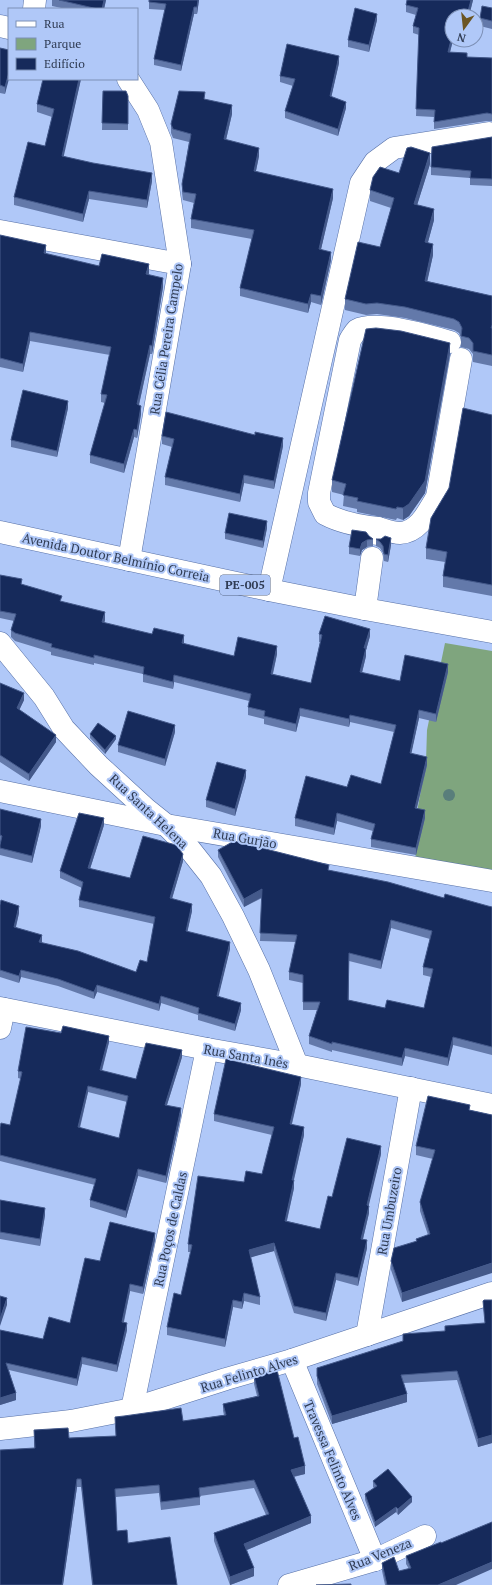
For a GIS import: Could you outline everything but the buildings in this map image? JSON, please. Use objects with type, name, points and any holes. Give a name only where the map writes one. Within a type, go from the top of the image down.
[{"type":"street","name":"Rua Célia Pereira Campelo","points":[[129,80],[148,110],[160,142],[180,264],[129,560]]},
{"type":"street","points":[[269,590],[361,183],[376,162],[394,148],[489,133]]},
{"type":"street","points":[[0,231],[180,264]]},
{"type":"street","points":[[386,327],[455,350],[437,497],[423,518],[411,531],[399,533],[378,531],[352,525],[324,514],[319,502],[319,493],[350,340],[354,333],[361,329],[386,327]]},
{"type":"street","name":"Avenida Doutor Belmínio Correia","points":[[0,532],[269,590],[492,632]]},
{"type":"street","points":[[366,609],[372,558]]},
{"type":"street","name":"Rua Santa Helena","points":[[0,643],[44,696],[64,729],[100,766],[166,825],[188,847],[210,876],[233,916],[259,970],[297,1065]]},
{"type":"street","name":"Rua Gurjão","points":[[0,791],[166,825],[492,881]]},
{"type":"street","name":"Rua Santa Inês","points":[[1,1015],[297,1065],[492,1105]]},
{"type":"street","name":"Rua Poços de Caldas","points":[[132,1409],[207,1049]]},
{"type":"street","name":"Rua Umbuzeiro","points":[[367,1335],[411,1088]]},
{"type":"street","name":"Rua Felinto Alves","points":[[0,1429],[71,1422],[132,1409],[292,1360],[492,1293]]},
{"type":"street","name":"Travessa Felinto Alves","points":[[292,1360],[375,1560]]},
{"type":"street","name":"Rua Veneza","points":[[289,1585],[375,1560],[425,1536]]},
{"type":"green space","points":[[445,643],[492,651],[492,872],[415,858],[425,814],[417,812],[426,762],[427,730]]}]
